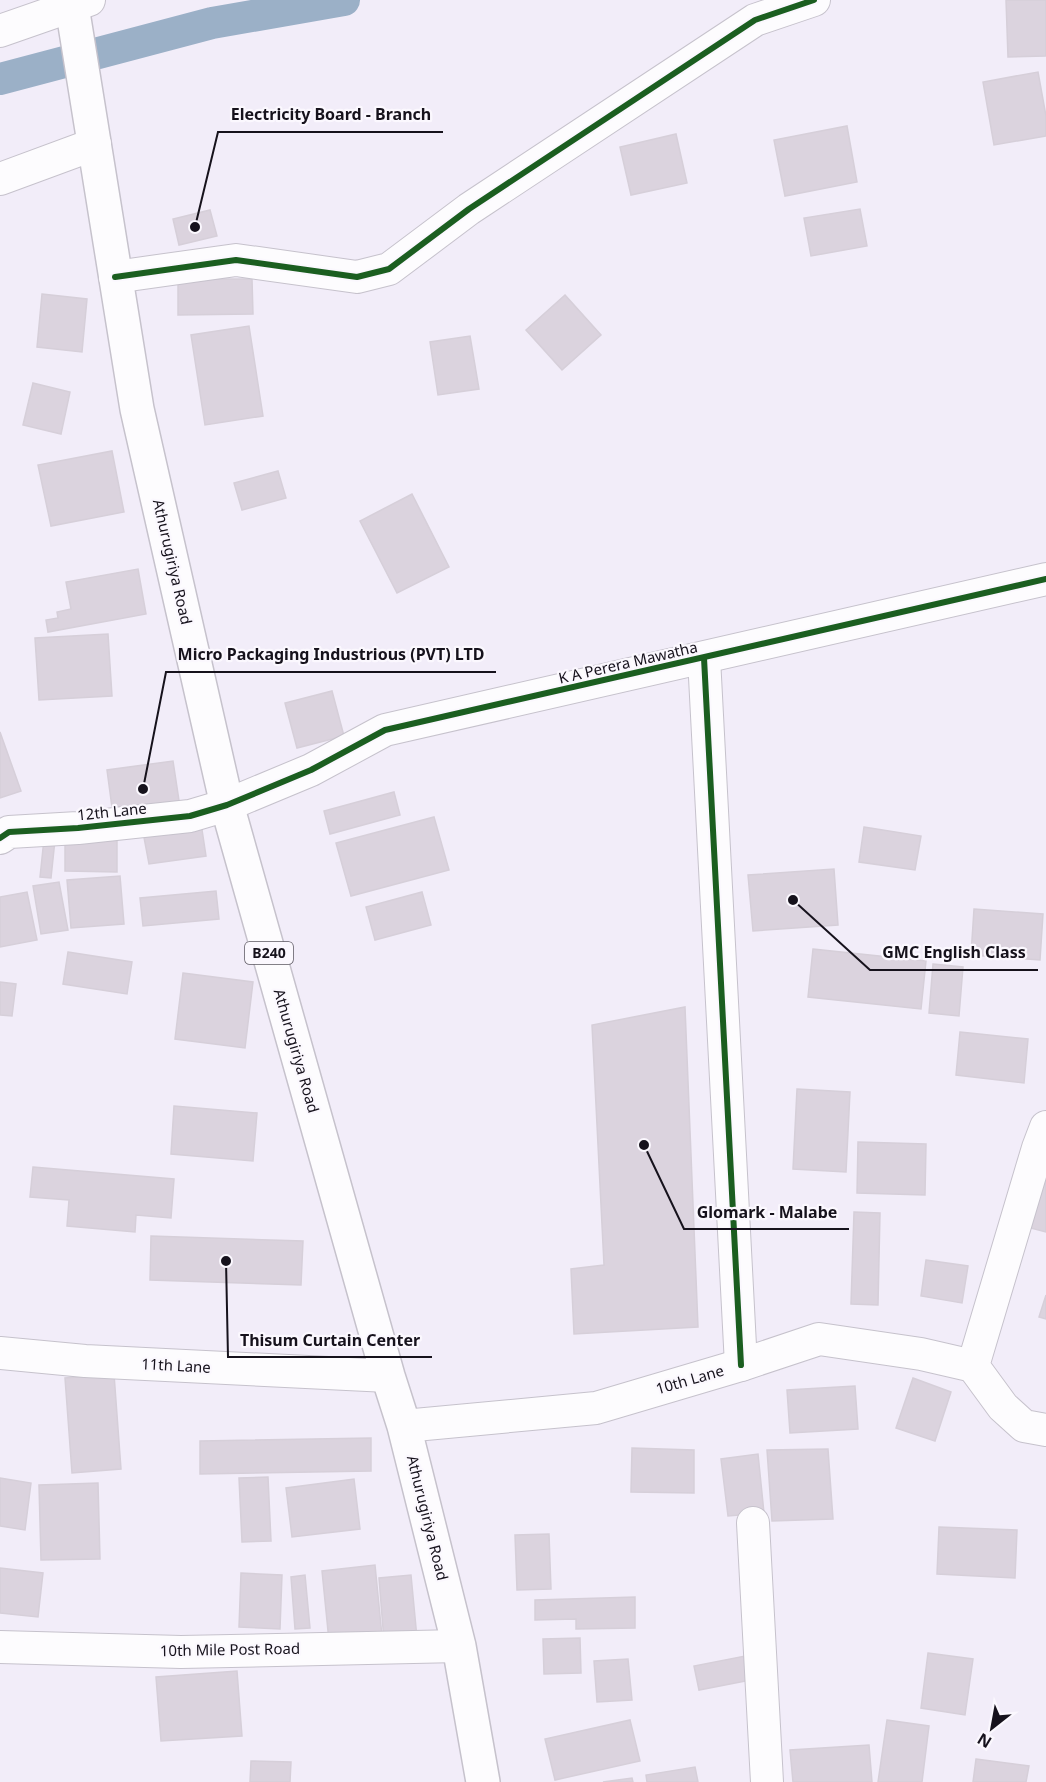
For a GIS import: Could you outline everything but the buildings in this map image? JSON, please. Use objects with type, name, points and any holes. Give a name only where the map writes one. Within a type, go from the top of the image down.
[{"type":"main road","name":"Athurugiriya Road","points":[[77,9],[115,277],[137,409],[227,805],[388,1377],[404,1426],[459,1646],[483,1782]]},
{"type":"street","points":[[115,277],[236,260],[357,277],[389,269],[479,202],[754,20],[814,0]]},
{"type":"street","points":[[0,31],[77,9]]},
{"type":"street","points":[[0,179],[93,129]]},
{"type":"street","name":"K A Perera Mawatha","points":[[227,805],[311,770],[385,730],[1046,579]]},
{"type":"street","points":[[704,658],[741,1365]]},
{"type":"street","name":"12th Lane","points":[[0,838],[9,832],[78,828],[190,816],[227,805]]},
{"type":"street","points":[[1043,1143],[973,1366],[1004,1407],[1024,1426],[1046,1430]]},
{"type":"street","name":"10th Lane","points":[[404,1426],[596,1407],[741,1365],[819,1339],[921,1354],[973,1366]]},
{"type":"street","name":"11th Lane","points":[[0,1353],[85,1361],[388,1377]]},
{"type":"street","points":[[753,1523],[767,1782]]},
{"type":"street","name":"10th Mile Post Road","points":[[0,1647],[181,1652],[459,1646]]},
{"type":"waterway","points":[[0,79],[212,23],[344,0]]},
{"type":"cycle path","points":[[115,277],[236,260],[357,277],[389,269],[469,209],[755,20],[814,0]]},
{"type":"cycle path","points":[[0,838],[9,832],[78,828],[190,816],[227,805],[311,770],[385,730],[1046,579]]},
{"type":"cycle path","points":[[704,658],[741,1365]]},
{"type":"place","name":"Electricity Board - Branch","points":[[195,227]]},
{"type":"place","name":"Micro Packaging Industrious (PVT) LTD","points":[[143,789]]},
{"type":"place","name":"GMC English Class","points":[[793,900]]},
{"type":"place","name":"Glomark - Malabe","points":[[644,1145]]},
{"type":"place","name":"Thisum Curtain Center","points":[[226,1261]]}]
